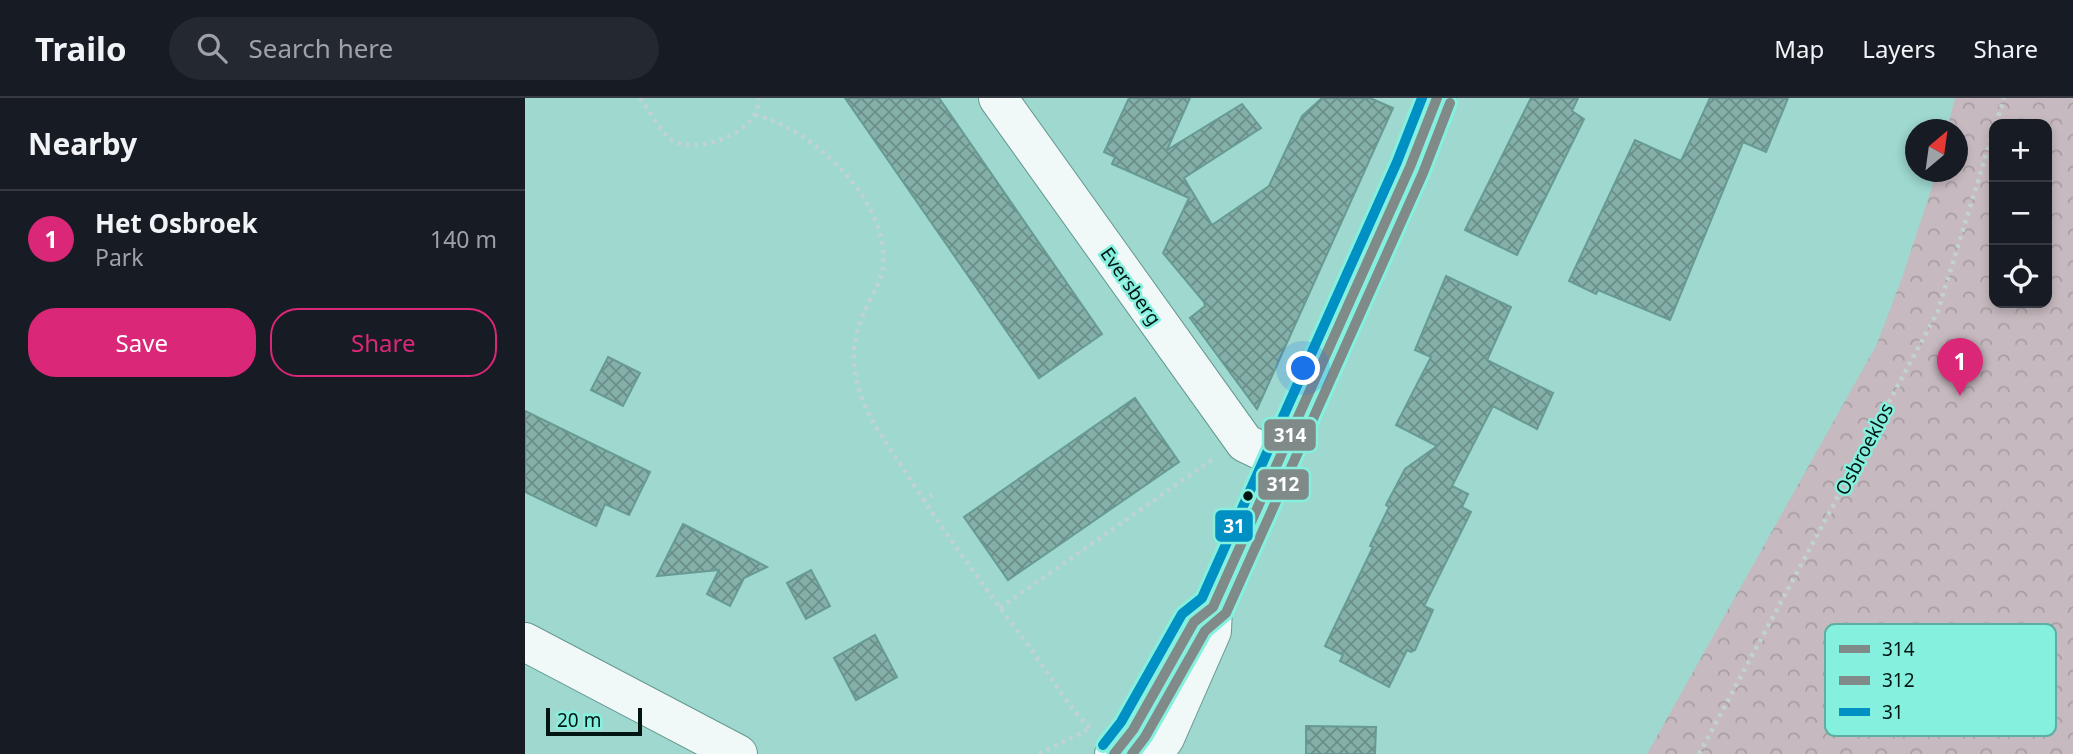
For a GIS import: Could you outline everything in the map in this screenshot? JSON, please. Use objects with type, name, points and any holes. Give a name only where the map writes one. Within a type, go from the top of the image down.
[{"type":"main road","name":"Eversberg","points":[[998,98],[1245,443],[1277,459]]},
{"type":"main road","points":[[1154,754],[1165,738],[1212,631],[1213,607],[1410,167],[1437,98]]},
{"type":"main road","points":[[1102,741],[1133,730],[1193,622],[1213,607]]},
{"type":"main road","points":[[525,642],[738,754]]},
{"type":"path","points":[[640,98],[669,138],[683,144],[699,145],[717,142],[735,132],[755,115],[759,98]]},
{"type":"path","points":[[1998,119],[2004,98]]},
{"type":"path","points":[[755,115],[796,132],[841,167],[855,185],[878,229],[883,247],[883,268],[878,286],[867,306],[853,345],[856,376],[867,411],[923,500],[1000,608],[1102,741]]},
{"type":"path","name":"Osbroeklos","points":[[1699,754],[1938,311],[1989,145]]},
{"type":"path","points":[[1000,608],[1243,439]]},
{"type":"path","points":[[923,500],[932,495]]},
{"type":"green space","points":[[1955,98],[2073,98],[2073,754],[1647,754],[1877,344],[1934,182],[1968,182],[1968,119],[1950,119]]},
{"type":"building","points":[[845,98],[939,98],[1102,334],[1039,378]]},
{"type":"building","points":[[1129,98],[1190,98],[1167,150],[1242,104],[1261,128],[1184,178],[1212,225],[1269,186],[1302,116],[1322,98],[1370,98],[1393,108],[1257,409],[1190,318],[1205,306],[1204,302],[1163,253],[1189,198],[1112,164],[1115,157],[1104,152]]},
{"type":"building","points":[[1531,98],[1578,98],[1572,111],[1584,119],[1517,255],[1465,230]]},
{"type":"building","points":[[1710,98],[1788,98],[1766,152],[1743,142],[1670,320],[1598,290],[1596,294],[1569,281],[1635,140],[1681,161]]},
{"type":"building","points":[[1446,276],[1511,307],[1487,360],[1553,393],[1537,429],[1493,406],[1452,486],[1468,494],[1462,507],[1471,512],[1424,606],[1433,610],[1415,650],[1407,650],[1389,687],[1340,661],[1343,655],[1325,646],[1373,547],[1370,546],[1389,507],[1386,505],[1405,469],[1437,446],[1396,425],[1431,357],[1415,350]]},
{"type":"building","points":[[608,357],[640,373],[623,406],[591,390]]},
{"type":"building","points":[[1135,398],[1179,462],[1008,580],[964,517]]},
{"type":"building","points":[[525,411],[650,472],[629,515],[605,504],[596,526],[525,492]]},
{"type":"building","points":[[683,524],[767,567],[744,578],[730,606],[707,594],[719,570],[657,576]]},
{"type":"building","points":[[811,570],[830,606],[806,619],[787,583]]},
{"type":"building","points":[[875,635],[897,677],[856,700],[834,658]]},
{"type":"building","points":[[1306,726],[1376,727],[1375,754],[1306,754]]},
{"type":"transit line","name":"31","points":[[1103,745],[1121,722],[1182,614],[1202,598],[1397,162],[1422,98]]},
{"type":"transit line","name":"314","points":[[1114,754],[1133,730],[1194,622],[1213,607],[1410,167],[1437,98]]},
{"type":"transit line","name":"312","points":[[1132,754],[1145,737],[1205,631],[1226,613],[1423,173],[1450,103]]},
{"type":"place","name":"Het Osbroek","points":[[1960,396]]}]
